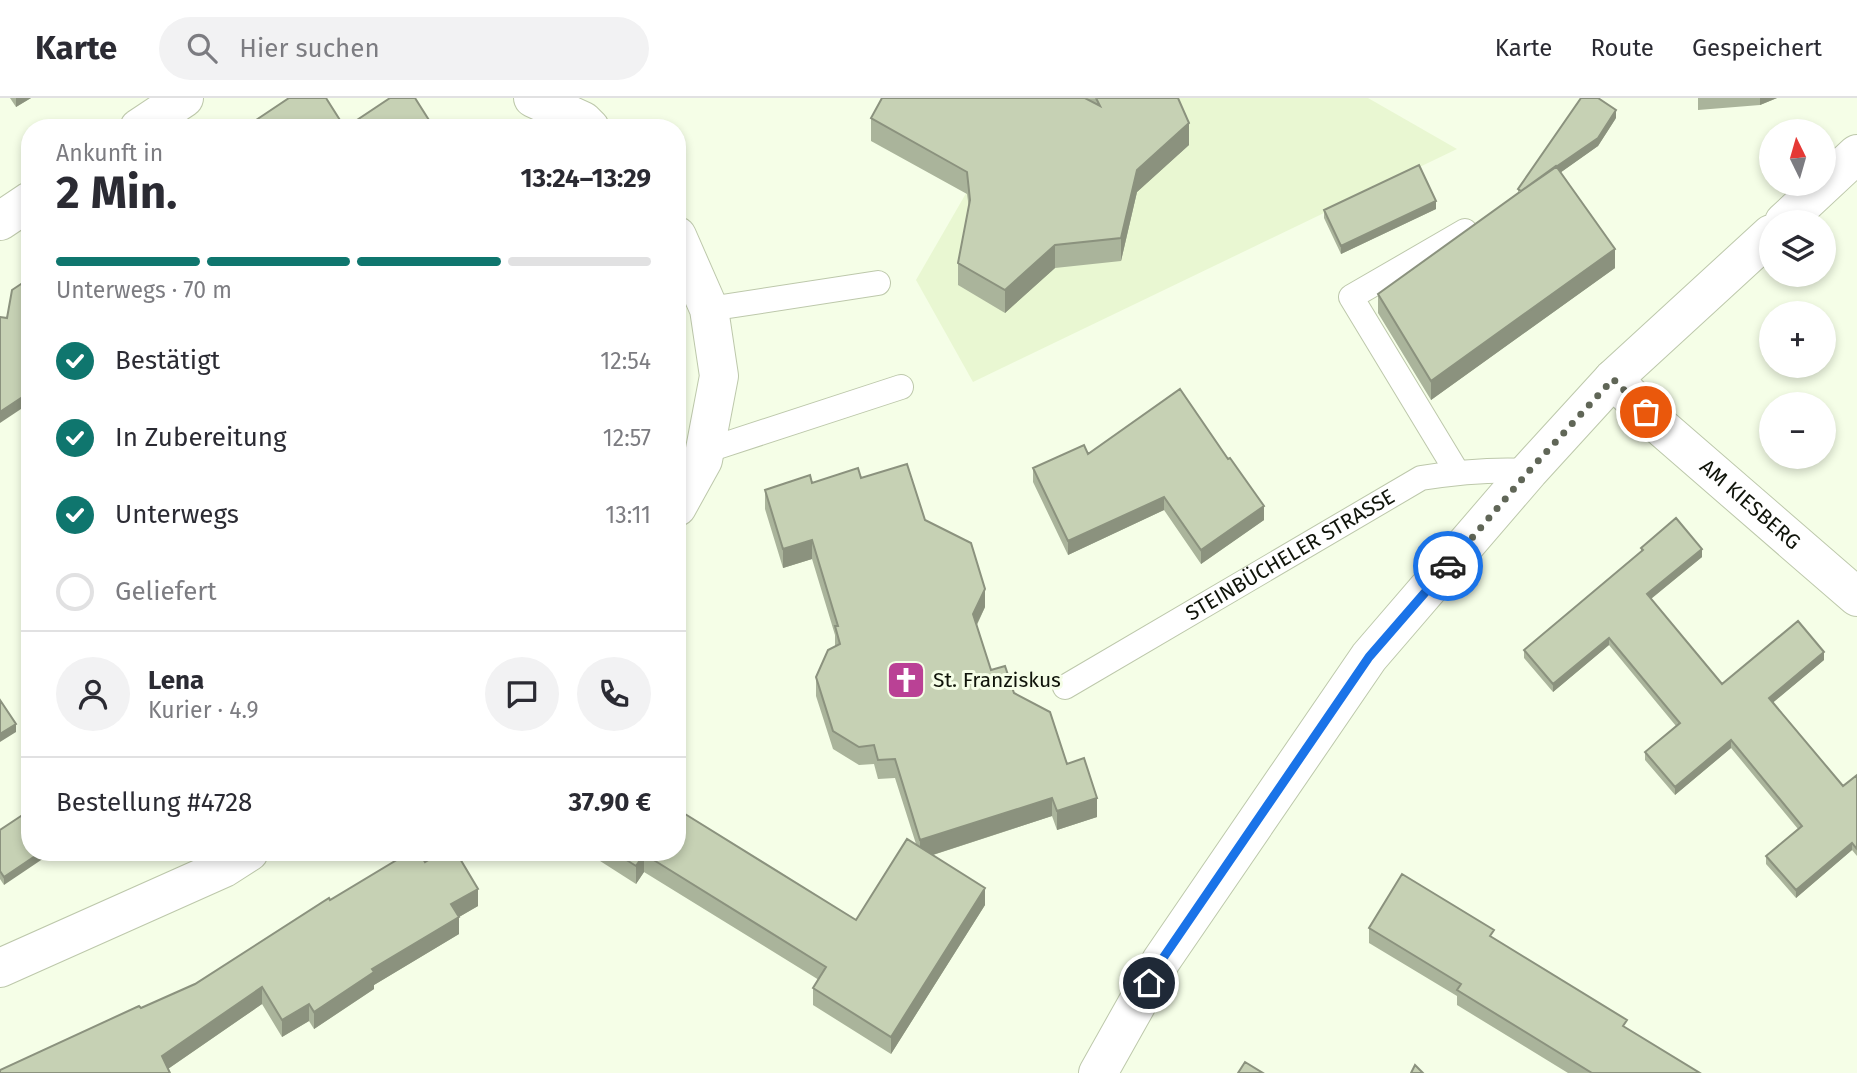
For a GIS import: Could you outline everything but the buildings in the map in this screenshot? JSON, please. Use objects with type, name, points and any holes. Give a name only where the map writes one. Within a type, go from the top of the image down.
[{"type":"street","points":[[152,119],[184,98]]},
{"type":"street","points":[[533,98],[579,119]]},
{"type":"street","points":[[1797,210],[1857,155]]},
{"type":"street","points":[[0,221],[21,207]]},
{"type":"street","points":[[1098,1073],[1161,961],[1369,657],[1529,471],[1613,379],[1759,245]]},
{"type":"street","points":[[686,257],[709,309],[719,376],[703,460],[686,490]]},
{"type":"street","name":"AM KIESBERG","points":[[1613,379],[1661,427],[1857,597]]},
{"type":"street","points":[[0,968],[234,861]]},
{"type":"lane","points":[[1457,472],[1351,296],[1465,231]]},
{"type":"lane","points":[[709,309],[878,283]]},
{"type":"lane","points":[[705,451],[901,387]]},
{"type":"lane","name":"STEINBÜCHELER STRASSE","points":[[1065,687],[1422,478],[1493,469],[1529,471]]},
{"type":"shaded area","points":[[1021,98],[1368,98],[1457,149],[973,382],[916,280]]},
{"type":"way so far","points":[[1448,566],[1529,471],[1613,379],[1646,412]]},
{"type":"place","name":"St. Franziskus","points":[[906,680]]},
{"type":"route","points":[[1149,983],[1161,961],[1369,657],[1448,566]]}]
